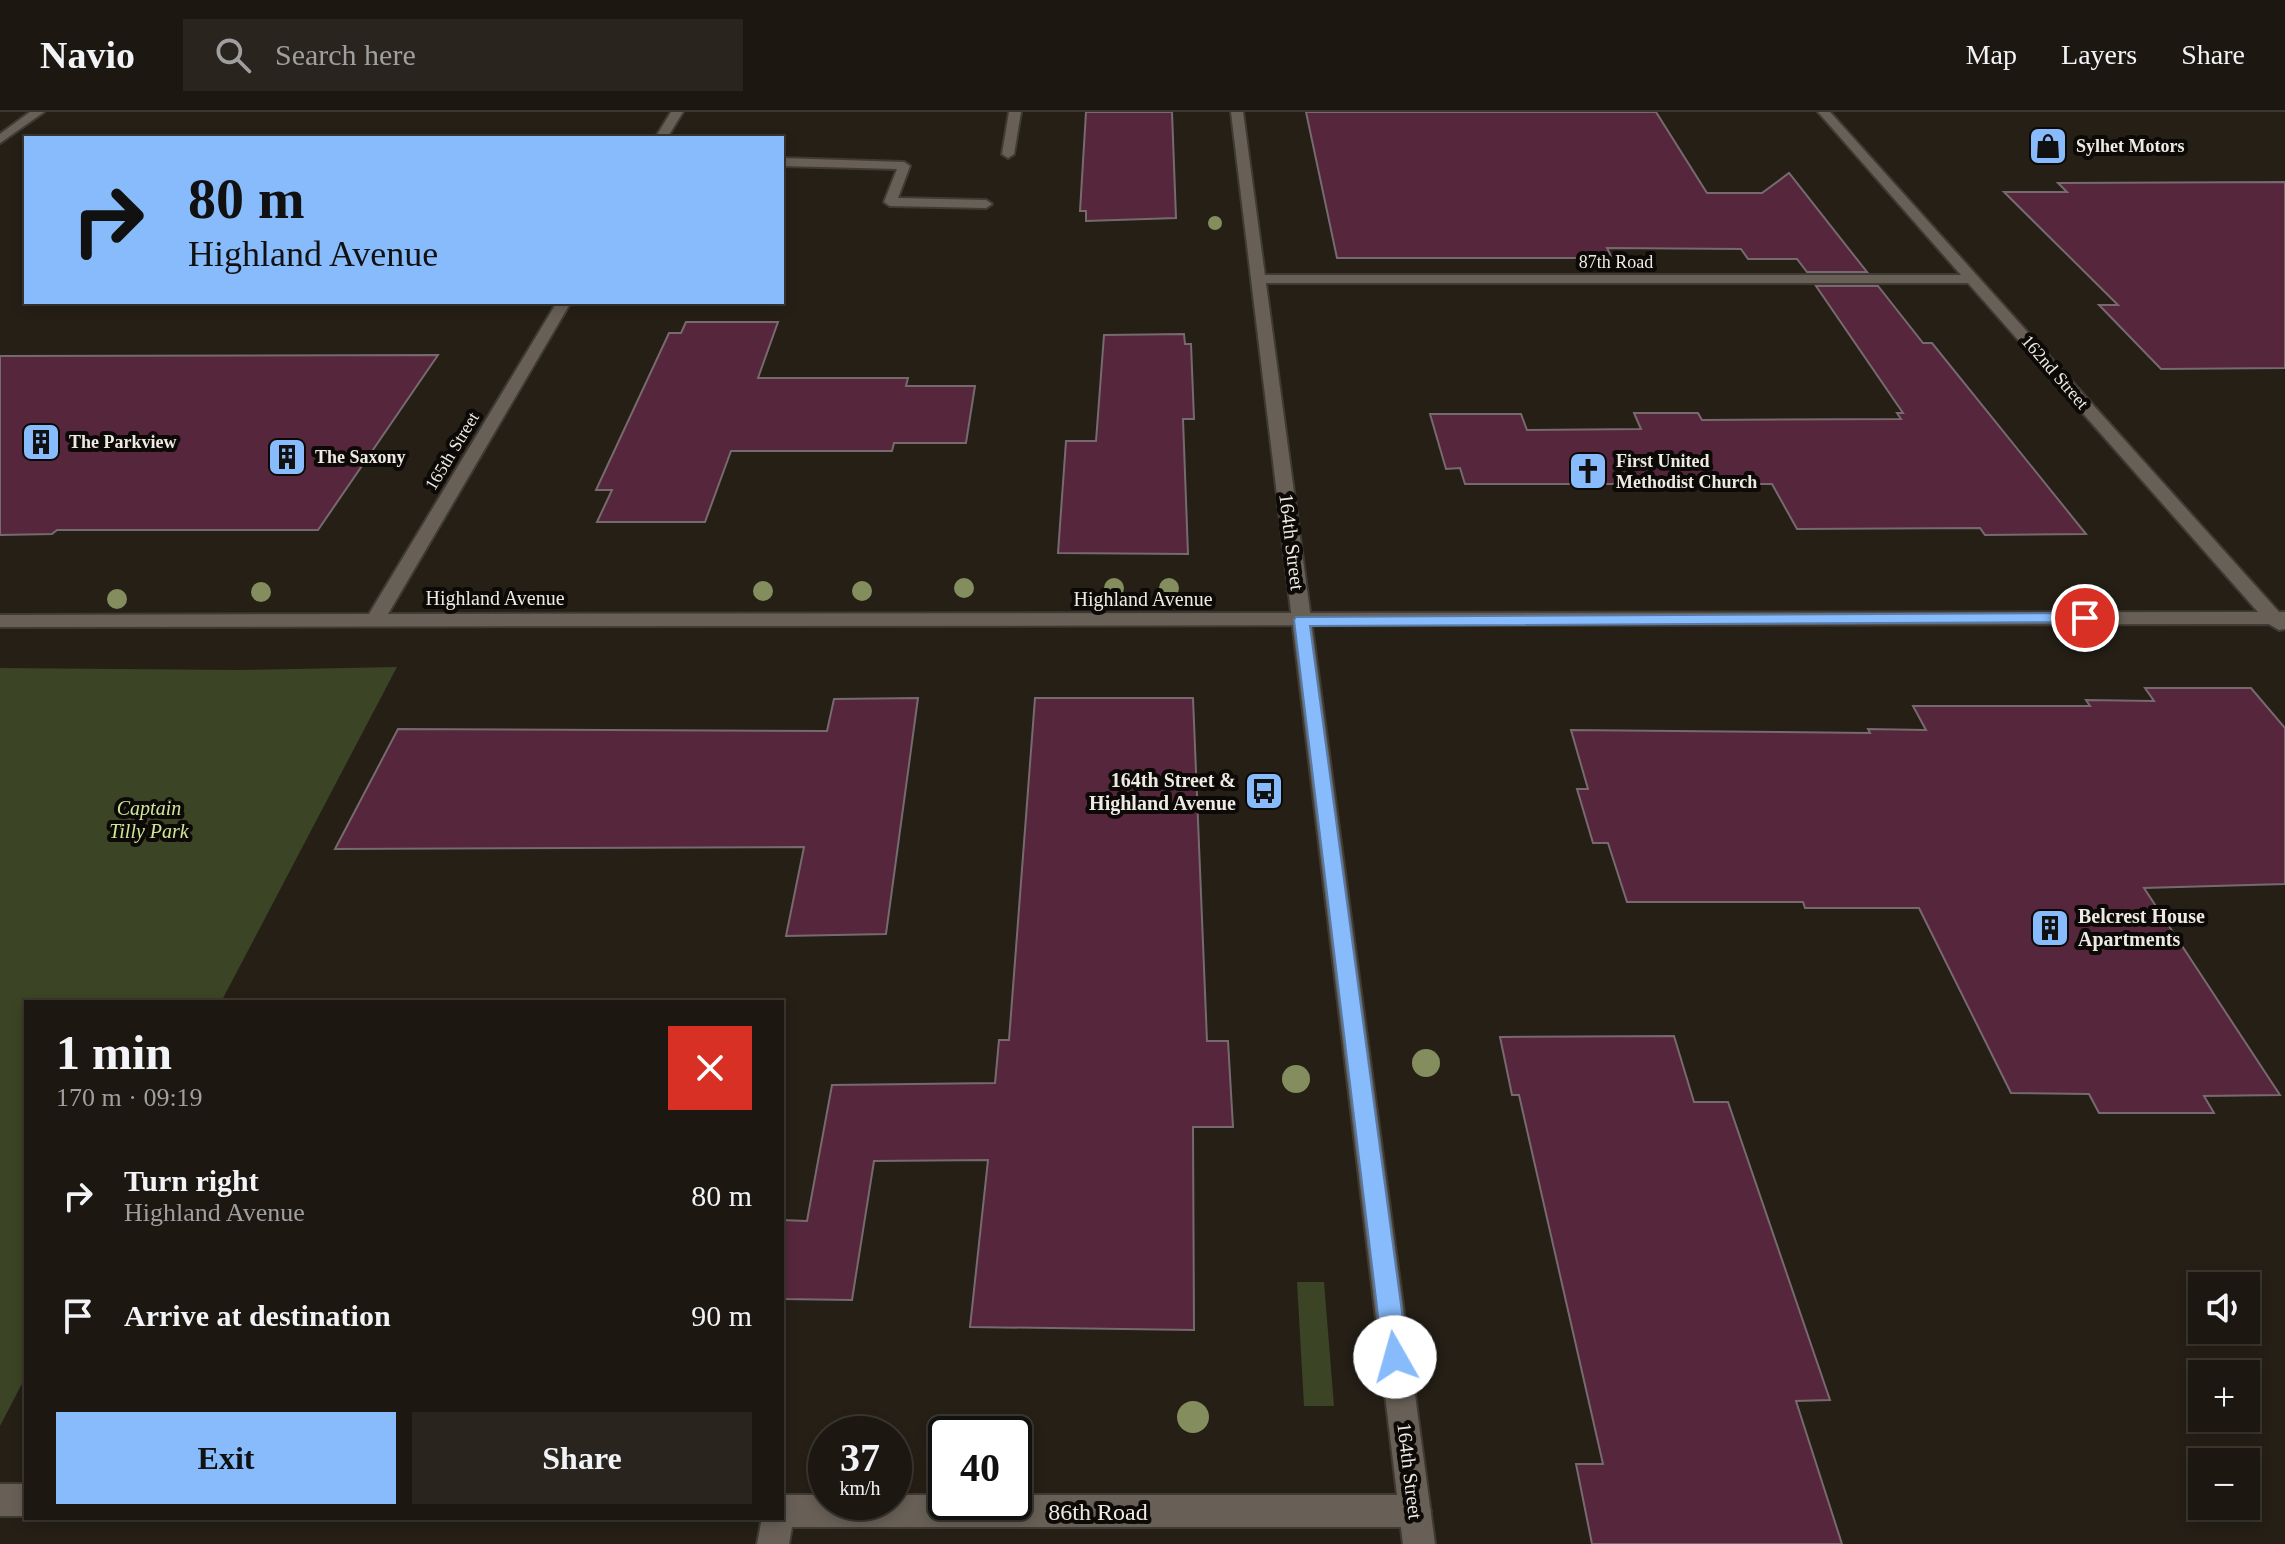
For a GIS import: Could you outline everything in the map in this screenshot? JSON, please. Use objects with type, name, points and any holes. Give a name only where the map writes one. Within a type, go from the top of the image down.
[{"type":"street","points":[[0,139],[38,112]]},
{"type":"street","points":[[662,136],[677,112]]},
{"type":"street","points":[[1008,154],[1015,112]]},
{"type":"street","name":"164th Street","points":[[1237,112],[1419,1544]]},
{"type":"street","name":"162nd Street","points":[[1824,112],[2281,622]]},
{"type":"street","points":[[784,162],[904,166],[890,202],[986,204]]},
{"type":"street","name":"87th Road","points":[[1258,279],[1973,279]]},
{"type":"street","name":"165th Street","points":[[375,620],[563,304]]},
{"type":"street","name":"Highland Avenue","points":[[0,621],[2281,622]]},
{"type":"street","points":[[0,1500],[24,1500]]},
{"type":"street","name":"86th Road","points":[[784,1511],[1415,1511]]},
{"type":"street","points":[[773,1544],[778,1520]]},
{"type":"green space","name":"Captain Tilly Park","points":[[397,667],[222,1000],[24,1000],[24,1380],[0,1426],[0,668],[240,670]]},
{"type":"green space","points":[[1297,1282],[1324,1282],[1334,1406],[1304,1406]]},
{"type":"building","points":[[1086,112],[1172,112],[1176,218],[1086,221],[1086,211],[1080,211]]},
{"type":"building","points":[[1306,112],[1656,112],[1707,193],[1762,193],[1789,173],[1867,272],[1807,272],[1797,259],[1748,259],[1741,249],[1607,248],[1612,258],[1337,258]]},
{"type":"building","points":[[2285,182],[2285,368],[2161,369],[2099,305],[2118,305],[2004,192],[2067,192],[2058,183]]},
{"type":"building","points":[[1816,286],[1878,286],[1923,343],[1932,343],[2086,534],[1985,535],[1980,528],[1797,529],[1772,484],[1465,484],[1460,468],[1446,469],[1430,414],[1521,414],[1527,430],[1641,429],[1634,413],[1698,413],[1702,420],[1901,419],[1897,413],[1903,413]]},
{"type":"building","points":[[686,322],[778,322],[758,378],[908,378],[906,386],[975,386],[966,443],[894,443],[892,451],[731,451],[705,522],[597,522],[612,490],[596,490],[669,333],[681,333]]},
{"type":"building","points":[[1184,334],[1185,344],[1191,344],[1194,419],[1183,419],[1188,554],[1058,553],[1066,441],[1096,441],[1104,335]]},
{"type":"building","points":[[438,355],[318,530],[57,530],[52,534],[0,535],[0,356]]},
{"type":"building","name":"Belcrest House Apartments","points":[[2145,688],[2251,688],[2285,728],[2285,884],[2144,888],[2280,1095],[2204,1096],[2214,1113],[2099,1113],[2089,1094],[2011,1093],[1919,908],[1805,908],[1803,902],[1627,902],[1608,843],[1593,843],[1577,789],[1588,789],[1571,730],[1870,733],[1868,729],[1926,730],[1913,706],[2090,706],[2086,700],[2154,701]]},
{"type":"building","points":[[918,698],[886,934],[786,936],[804,847],[335,849],[398,729],[827,731],[834,699]]},
{"type":"building","points":[[1035,698],[1193,698],[1207,1041],[1228,1041],[1233,1127],[1193,1127],[1194,1330],[970,1327],[988,1160],[874,1161],[852,1300],[784,1299],[784,1220],[807,1221],[832,1085],[995,1083],[999,1040],[1009,1040]]},
{"type":"building","points":[[1674,1036],[1694,1102],[1728,1102],[1830,1400],[1796,1401],[1842,1544],[1592,1544],[1576,1464],[1603,1464],[1519,1095],[1512,1095],[1500,1037]]},
{"type":"place","name":"Sylhet Motors","points":[[2048,146]]},
{"type":"place","name":"The Parkview","points":[[41,442]]},
{"type":"place","name":"The Saxony","points":[[287,457]]},
{"type":"place","name":"First United Methodist Church","points":[[1588,471]]},
{"type":"place","name":"164th Street & Highland Avenue","points":[[1264,791]]},
{"type":"place","name":"Belcrest House Apartments","points":[[2050,928]]},
{"type":"route","points":[[1395,1357],[1301,620],[2085,618]]}]
